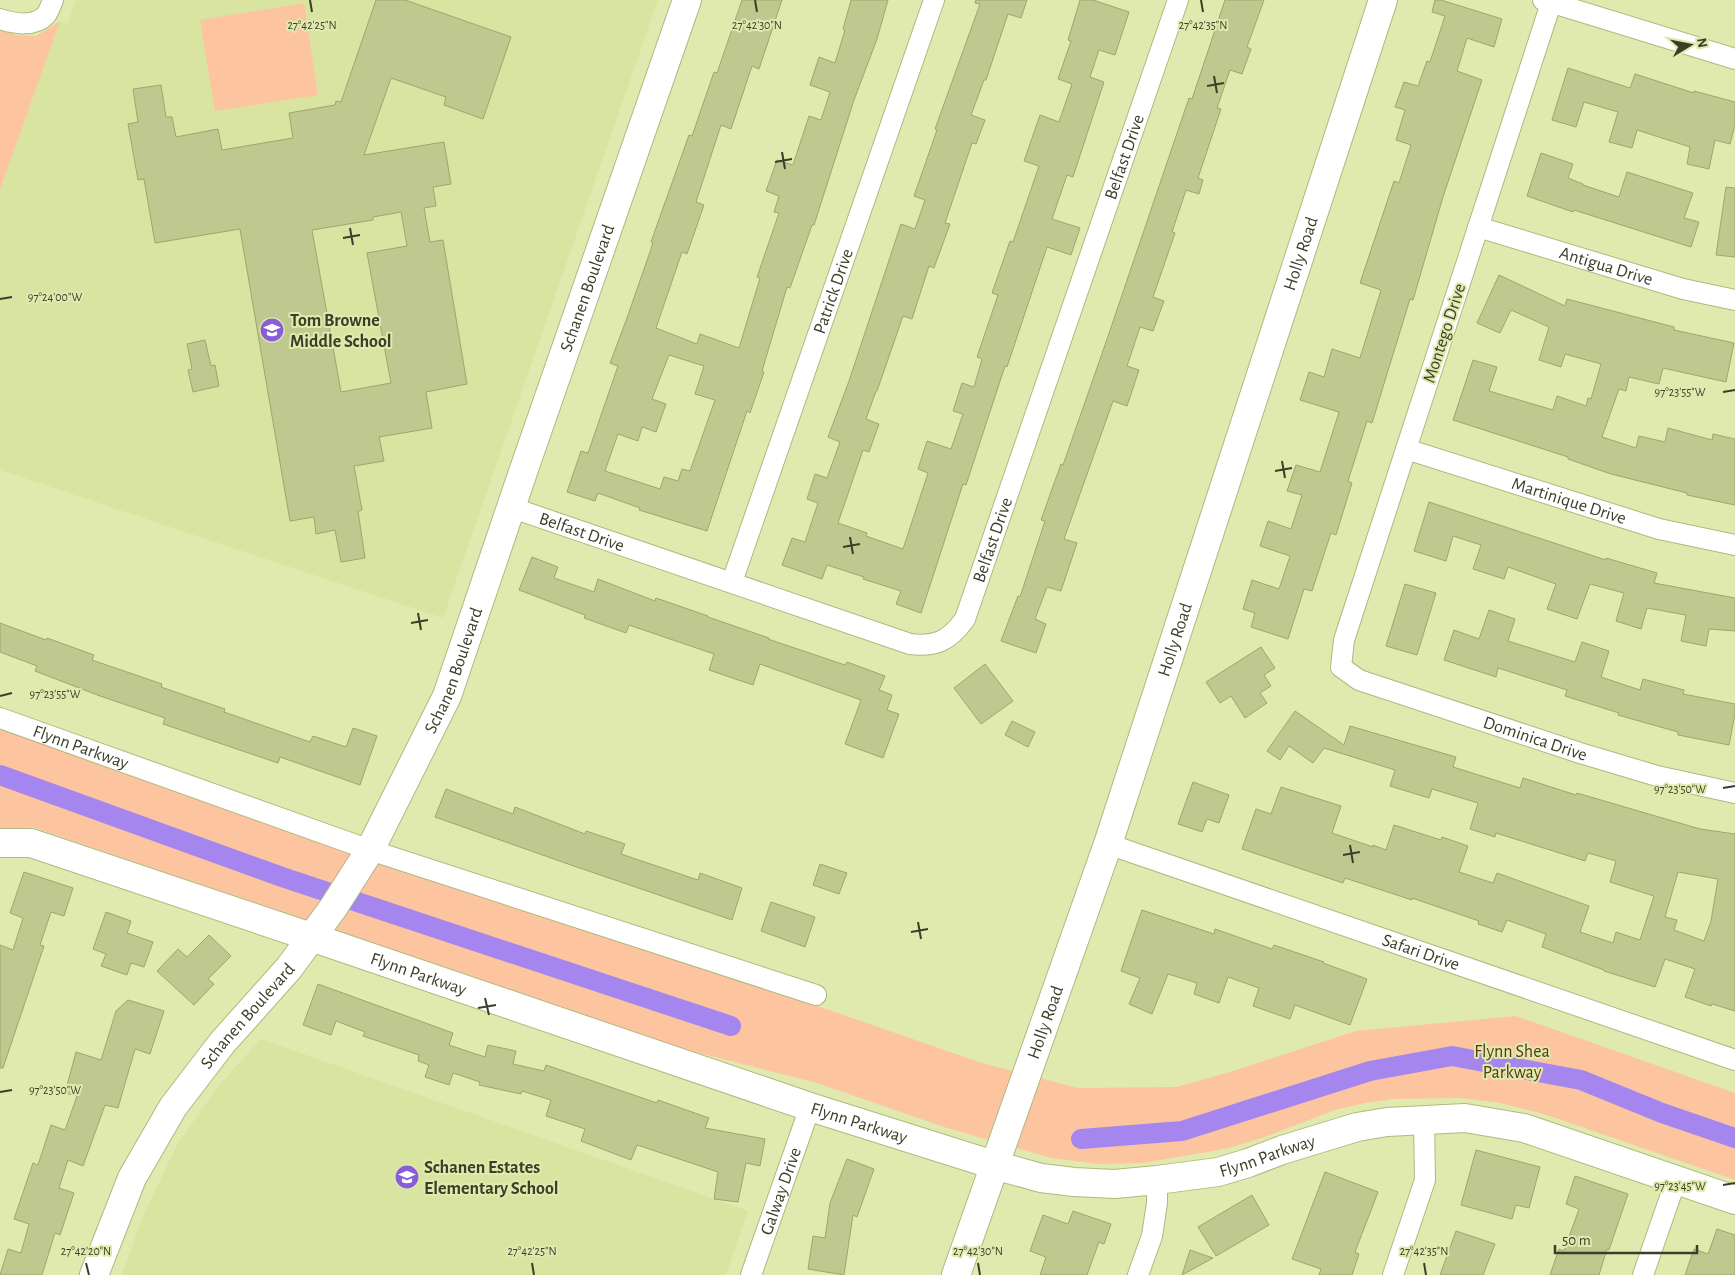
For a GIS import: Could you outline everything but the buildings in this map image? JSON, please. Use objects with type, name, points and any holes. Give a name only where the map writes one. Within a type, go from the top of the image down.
[{"type":"street","points":[[0,19],[10,22],[36,22],[46,14],[53,0]]},
{"type":"street","name":"Schanen Boulevard","points":[[94,1275],[102,1249],[132,1178],[173,1107],[222,1043],[289,968],[333,908],[364,860],[447,696],[510,507],[687,0]]},
{"type":"street","name":"Patrick Drive","points":[[732,582],[934,0]]},
{"type":"street","name":"Belfast Drive","points":[[510,507],[910,644],[924,646],[940,642],[955,632],[964,620],[1178,0]]},
{"type":"street","name":"Holly Road","points":[[956,1275],[1108,844],[1383,0]]},
{"type":"street","points":[[1549,1],[1735,58]]},
{"type":"street","name":"Montego Drive","points":[[1341,667],[1344,640],[1549,1]]},
{"type":"street","name":"Antigua Drive","points":[[1478,227],[1683,289],[1735,300]]},
{"type":"street","name":"Martinique Drive","points":[[1406,449],[1660,530],[1735,545]]},
{"type":"street","name":"Dominica Drive","points":[[1341,667],[1359,680],[1580,753],[1657,776],[1735,793]]},
{"type":"street","name":"Flynn Parkway","points":[[0,718],[364,860],[816,995]]},
{"type":"street","name":"Flynn Parkway","points":[[0,843],[31,843],[810,1107],[1041,1178],[1115,1184],[1218,1172],[1357,1127],[1387,1122],[1465,1118],[1524,1128],[1735,1200]]},
{"type":"street","name":"Safari Drive","points":[[1108,844],[1735,1060]]},
{"type":"street","name":"Galway Drive","points":[[752,1275],[810,1107]]},
{"type":"street","points":[[1393,1275],[1425,1180],[1424,1119]]},
{"type":"street","points":[[1138,1275],[1152,1236],[1157,1203],[1157,1180]]},
{"type":"street","points":[[1643,1275],[1676,1180]]},
{"type":"shaded area","name":"Tom Browne Middle School","points":[[76,0],[658,0],[443,618],[0,470],[0,190],[60,21],[67,24]]},
{"type":"shaded area","name":"Schanen Estates Elementary School","points":[[261,1039],[748,1211],[726,1275],[122,1275],[142,1218],[178,1143],[220,1084]]},
{"type":"green space","points":[[304,3],[318,95],[215,111],[200,20]]},
{"type":"green space","points":[[60,21],[0,190],[0,30],[16,35],[36,36]]},
{"type":"green space","name":"Flynn Shea Parkway","points":[[0,723],[982,1063],[1078,1088],[1176,1087],[1230,1072],[1356,1031],[1516,1016],[1735,1093],[1735,1180],[1544,1114],[1500,1103],[1461,1098],[1394,1099],[1365,1103],[1335,1110],[1265,1137],[1229,1148],[1144,1163],[1099,1164],[1051,1158],[944,1127],[817,1083],[645,1039],[33,827],[6,830],[0,833]]},
{"type":"waterway","points":[[0,775],[282,877],[731,1026]]},
{"type":"waterway","points":[[1081,1139],[1182,1131],[1370,1071],[1452,1056],[1581,1080],[1662,1113],[1735,1138]]},
{"type":"place","name":"Tom Browne Middle School","points":[[272,330]]},
{"type":"place","name":"Schanen Estates Elementary School","points":[[407,1177]]}]
